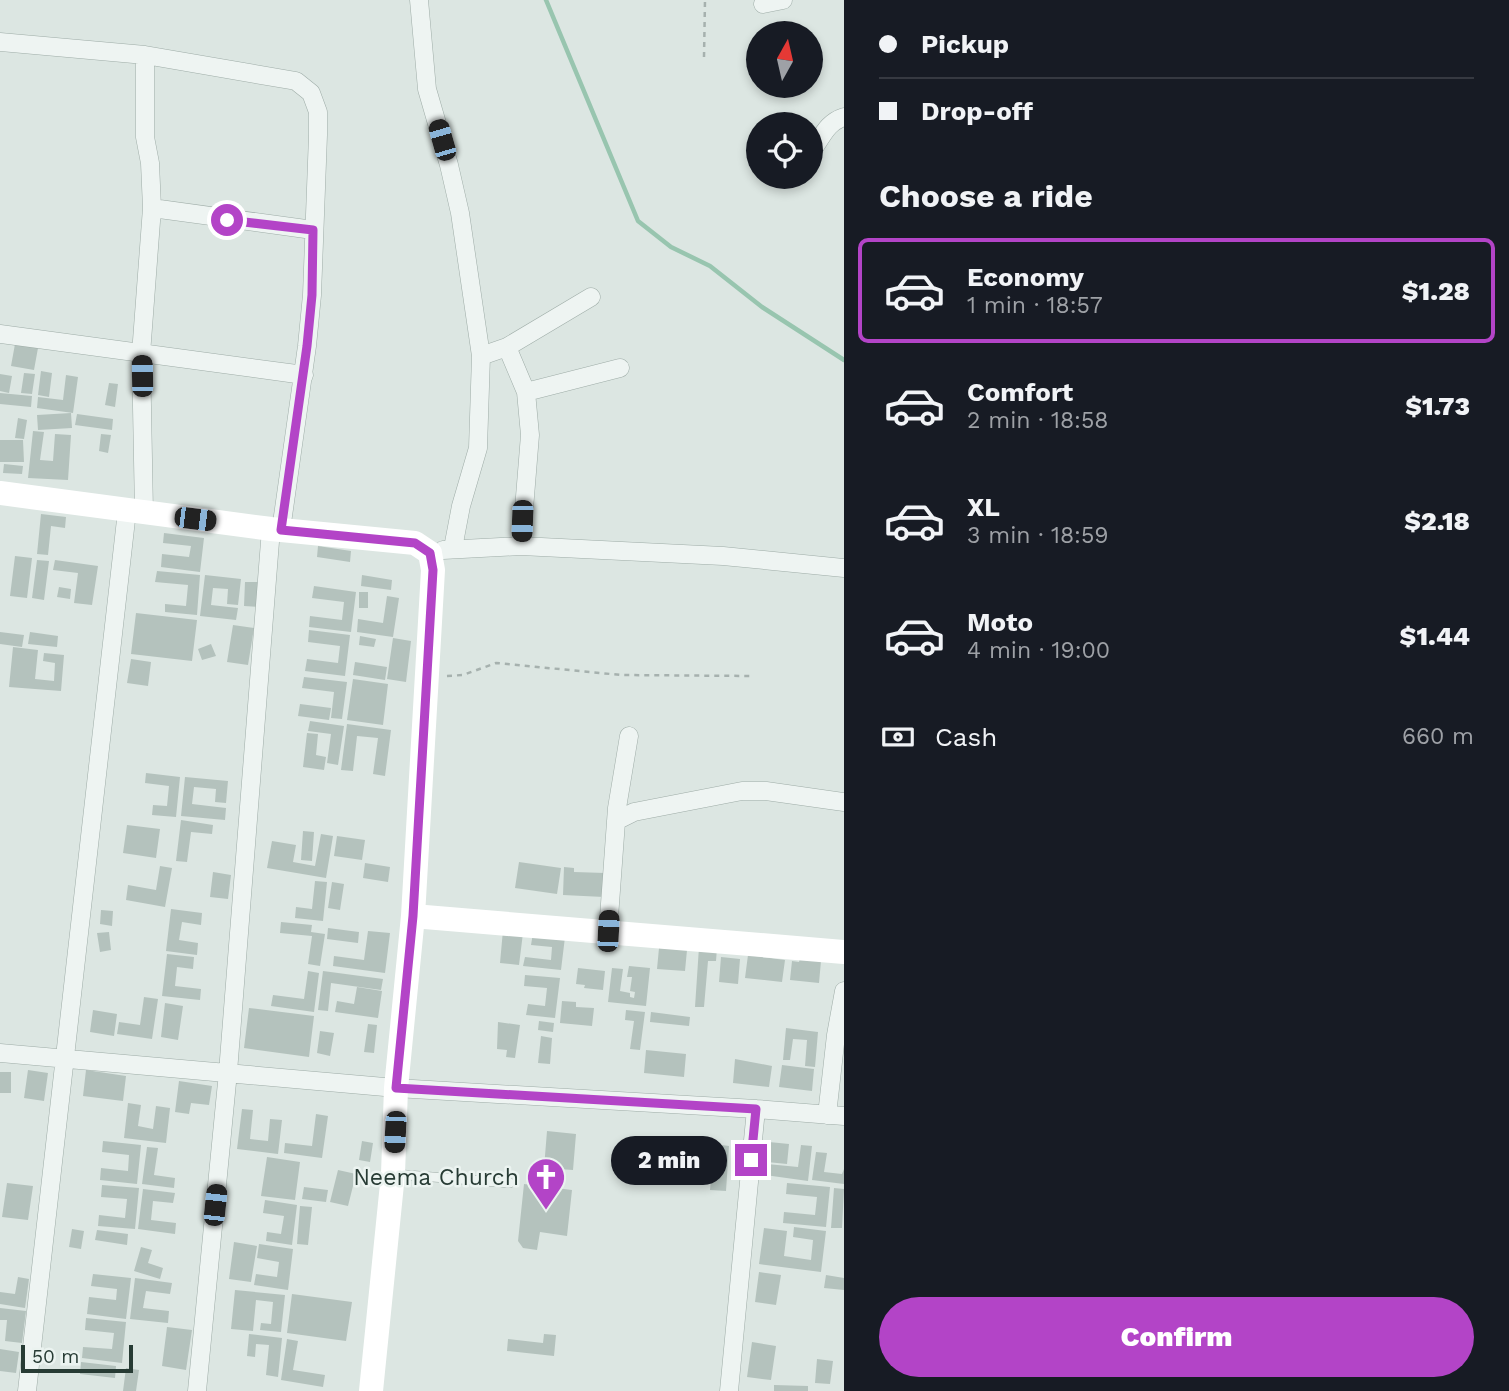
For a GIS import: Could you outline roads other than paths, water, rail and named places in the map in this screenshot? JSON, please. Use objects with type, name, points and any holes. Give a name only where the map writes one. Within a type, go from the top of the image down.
[{"type":"street","points":[[372,1391],[393,1174],[396,1088],[413,916],[433,570],[461,506],[478,448],[481,356],[460,213],[427,89],[419,0]]},
{"type":"street","points":[[764,4],[783,0]]},
{"type":"street","points":[[0,42],[145,55],[296,80],[311,93],[317,112],[312,295],[304,375],[276,530],[197,1391]]},
{"type":"street","points":[[27,1391],[64,1060],[136,511],[141,354],[152,208],[150,163],[145,136],[145,55]]},
{"type":"street","points":[[823,131],[831,123],[844,117]]},
{"type":"street","points":[[152,208],[313,230]]},
{"type":"street","points":[[481,356],[507,346],[592,297]]},
{"type":"street","points":[[0,334],[304,375]]},
{"type":"street","points":[[507,346],[526,392],[530,435],[521,546]]},
{"type":"street","points":[[526,392],[620,368]]},
{"type":"street","points":[[0,494],[276,530],[415,543],[441,550],[521,546],[723,556],[844,568]]},
{"type":"street","points":[[608,931],[616,821],[629,736]]},
{"type":"street","points":[[616,821],[634,812],[742,791],[766,791],[844,802]]},
{"type":"street","points":[[413,916],[844,952]]},
{"type":"street","points":[[0,1052],[64,1060],[396,1088],[835,1116],[836,1035],[844,991]]},
{"type":"street","points":[[729,1391],[756,1109]]},
{"type":"lane","points":[[393,1174],[510,1183]]},
{"type":"waterway","points":[[546,0],[638,221],[671,247],[710,266],[762,307],[844,360]]},
{"type":"place","name":"Neema Church","points":[[546,1211]]}]
